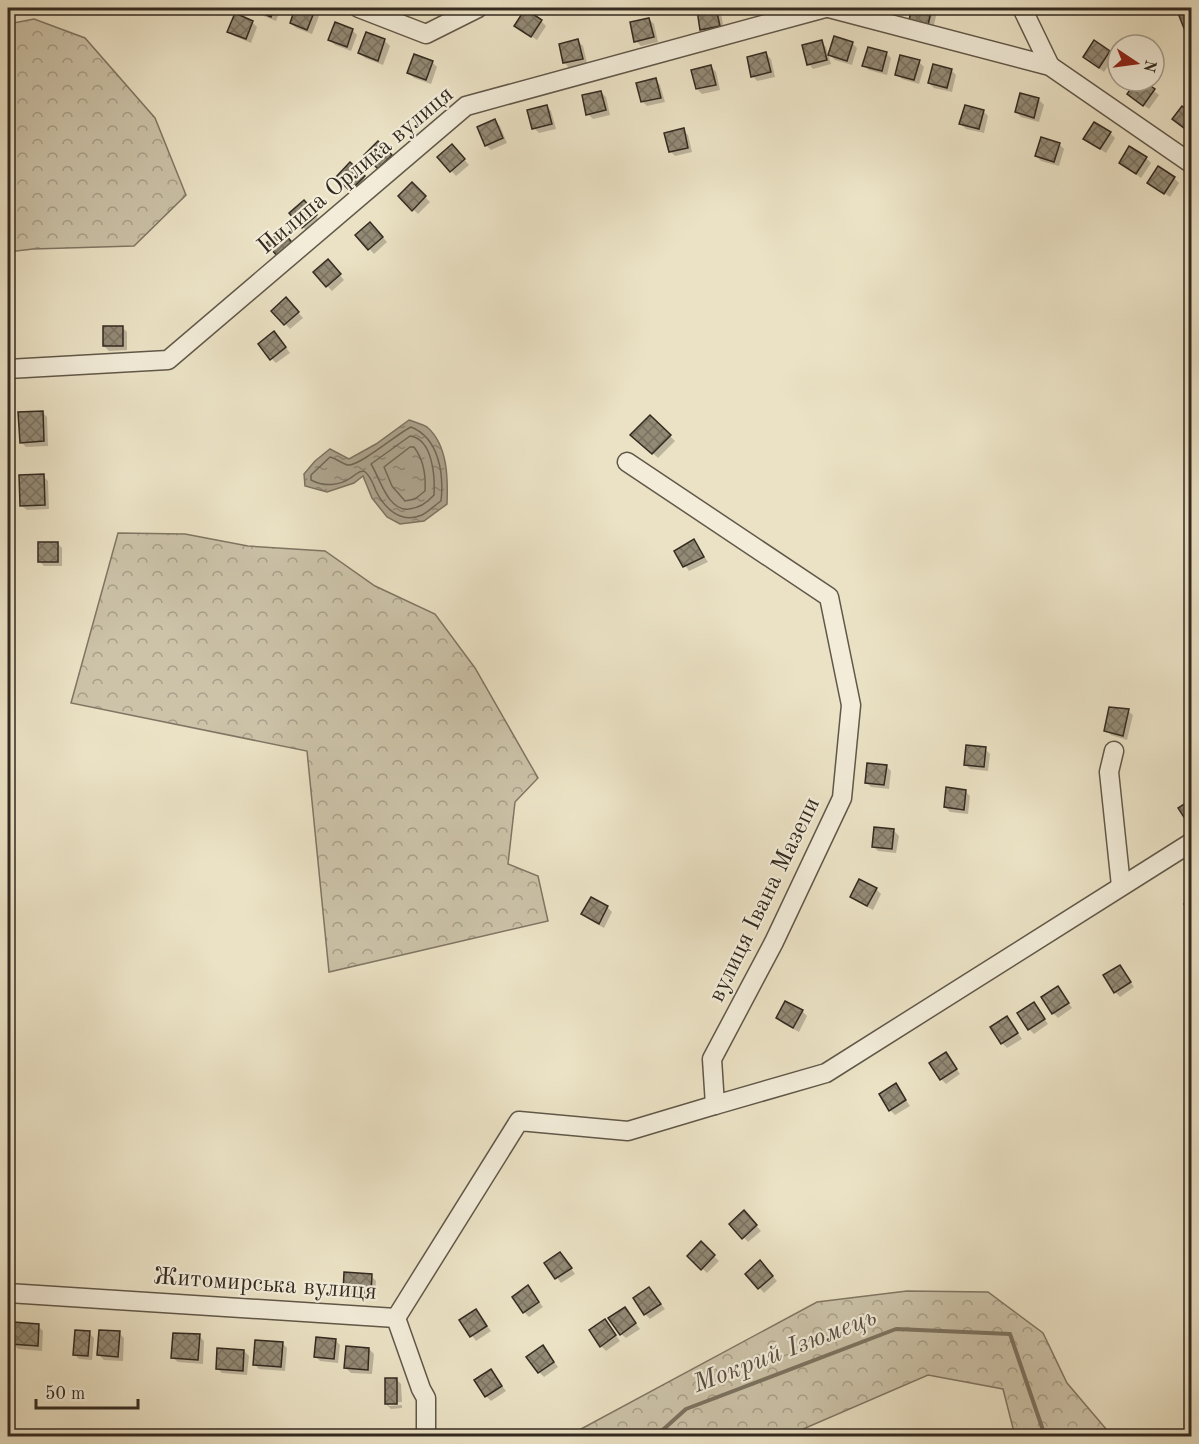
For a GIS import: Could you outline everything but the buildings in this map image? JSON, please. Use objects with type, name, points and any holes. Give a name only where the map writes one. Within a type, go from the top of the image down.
[{"type":"street","points":[[359,8],[426,34],[478,8]]},
{"type":"street","name":"Пилипа Орлика вулиця","points":[[8,369],[168,360],[466,106],[827,8],[1050,66],[1191,164]]},
{"type":"street","points":[[1022,8],[1050,66]]},
{"type":"street","name":"вулиця Івана Мазепи","points":[[627,462],[829,597],[851,705],[842,798],[774,942],[712,1059],[715,1105]]},
{"type":"street","points":[[1114,751],[1109,772],[1121,886]]},
{"type":"street","points":[[715,1105],[826,1073],[1191,842]]},
{"type":"street","name":"Житомирська вулиця","points":[[8,1293],[396,1318],[519,1121],[628,1131],[715,1105]]},
{"type":"street","points":[[396,1318],[426,1398],[426,1437]]},
{"type":"green space","points":[[34,19],[85,38],[155,118],[186,195],[134,246],[33,249],[8,252],[8,24]]},
{"type":"green space","points":[[118,533],[185,534],[248,546],[325,551],[375,586],[435,614],[475,668],[538,778],[515,802],[508,864],[538,876],[548,921],[329,972],[307,751],[71,703]]},
{"type":"green space","points":[[907,1291],[988,1292],[1043,1333],[1067,1383],[1112,1436],[1015,1436],[1003,1389],[928,1375],[787,1436],[568,1436],[817,1302]]},
{"type":"water","points":[[409,420],[427,427],[434,434],[445,463],[447,504],[424,521],[400,524],[387,517],[372,498],[363,476],[354,483],[327,492],[305,486],[304,474],[330,449],[349,459],[376,444]]},
{"type":"waterway","name":"Мокрий Ізюмець","points":[[656,1436],[686,1409],[896,1329],[1010,1334],[1045,1436]]}]
